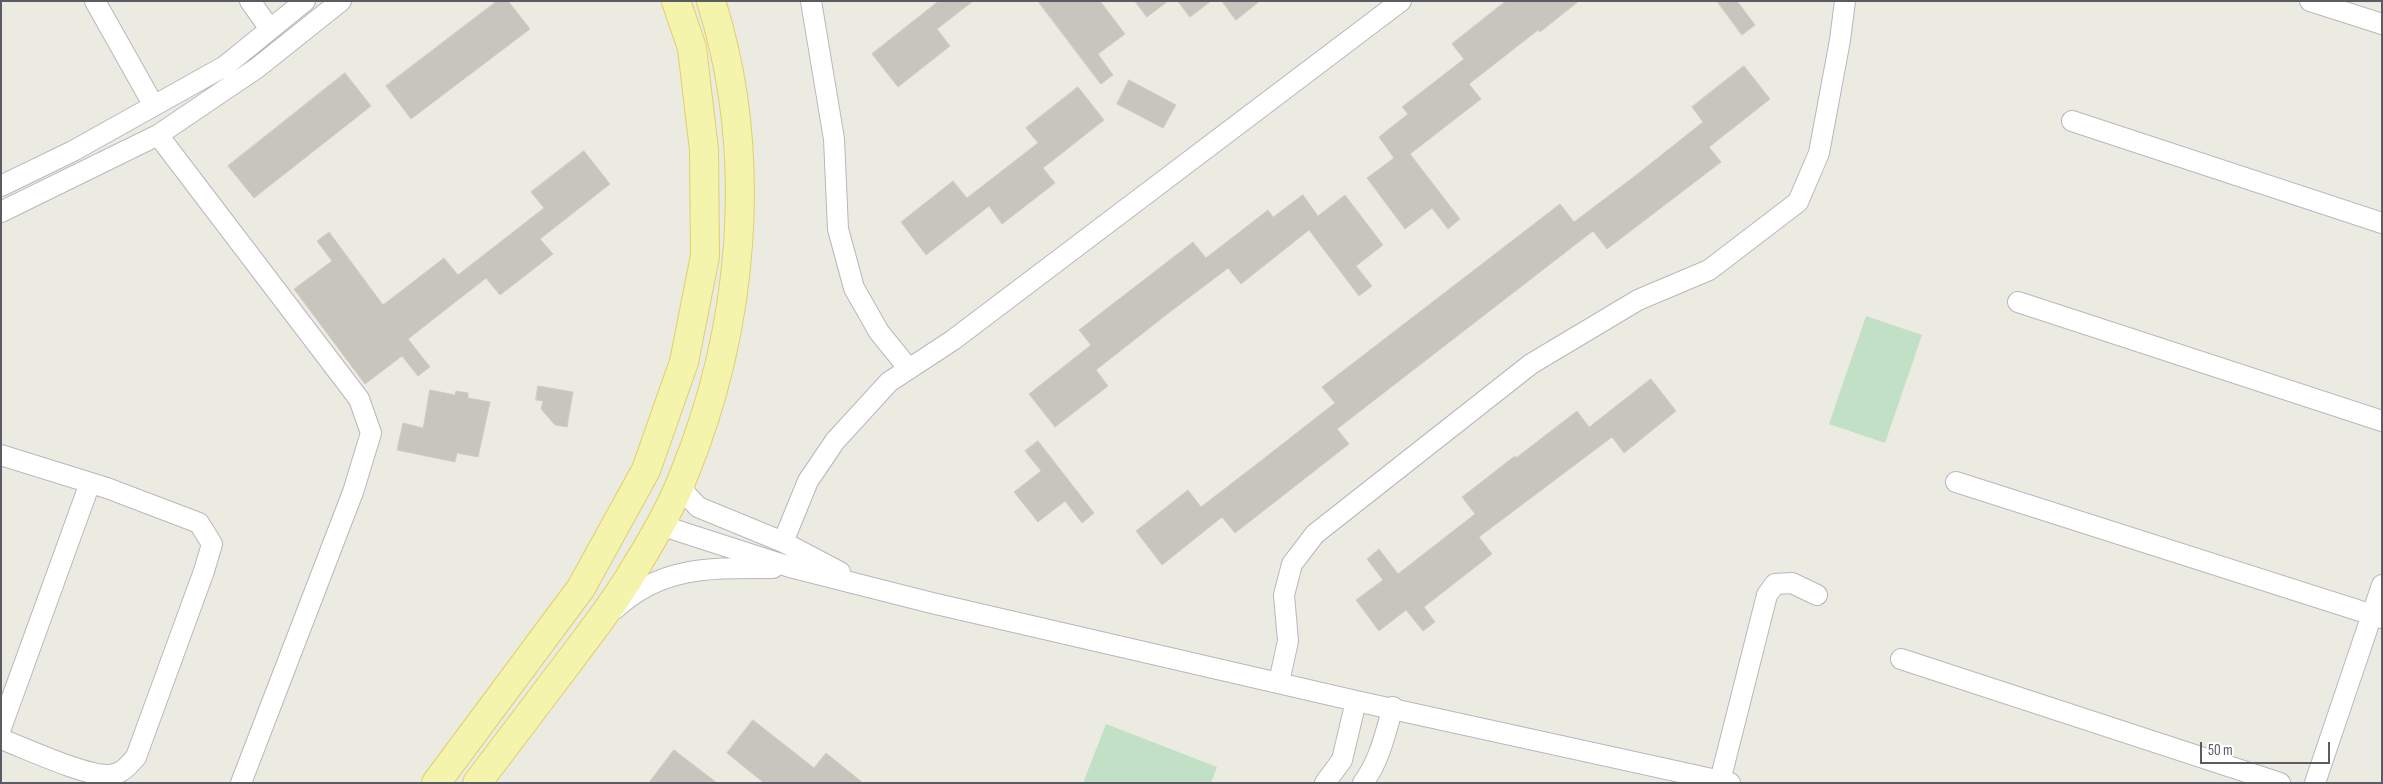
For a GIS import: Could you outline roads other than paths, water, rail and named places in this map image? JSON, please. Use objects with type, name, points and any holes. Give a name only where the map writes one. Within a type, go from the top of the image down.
[{"type":"main road","points":[[436,783],[581,588],[646,470],[684,362],[706,256],[704,150],[692,48],[676,1]]},
{"type":"main road","points":[[477,783],[589,636],[634,570],[660,525],[683,479],[715,384],[734,285],[739,232],[740,180],[736,124],[719,25],[711,1]]},
{"type":"street","points":[[95,1],[154,106]]},
{"type":"street","points":[[250,1],[270,29]]},
{"type":"street","points":[[1,186],[73,151],[225,66],[305,1]]},
{"type":"street","points":[[1,212],[158,135],[257,68],[341,1]]},
{"type":"street","points":[[811,1],[834,138],[838,229],[854,288],[879,332],[909,369]]},
{"type":"street","points":[[783,542],[808,481],[835,440],[889,382],[953,340],[1401,1]]},
{"type":"street","points":[[1279,682],[1288,641],[1284,595],[1292,564],[1315,534],[1531,364],[1638,300],[1710,270],[1798,202],[1819,153],[1840,40],[1845,1]]},
{"type":"street","points":[[2310,1],[2382,24]]},
{"type":"street","points":[[2072,121],[2382,223]]},
{"type":"street","points":[[158,135],[359,399],[371,433],[353,492],[241,783]]},
{"type":"street","points":[[2018,302],[2382,421]]},
{"type":"street","points":[[1,455],[90,483],[198,523],[212,544],[204,571],[136,757],[125,770],[108,776],[89,772],[1,739]]},
{"type":"street","points":[[683,479],[685,493],[698,507],[783,542],[866,586]]},
{"type":"street","points":[[1956,482],[2376,617]]},
{"type":"street","points":[[1,728],[90,483]]},
{"type":"street","points":[[660,525],[790,568],[932,603],[1356,701],[1393,707],[1725,782],[1767,595],[1775,584],[1792,583],[1817,595]]},
{"type":"street","points":[[589,636],[617,607],[640,590],[660,580],[706,568],[790,568]]},
{"type":"street","points":[[2315,783],[2376,617],[2382,585]]},
{"type":"street","points":[[1901,659],[2280,783]]},
{"type":"street","points":[[1325,783],[1342,760],[1356,701]]},
{"type":"street","points":[[1362,783],[1373,770],[1393,707]]}]
